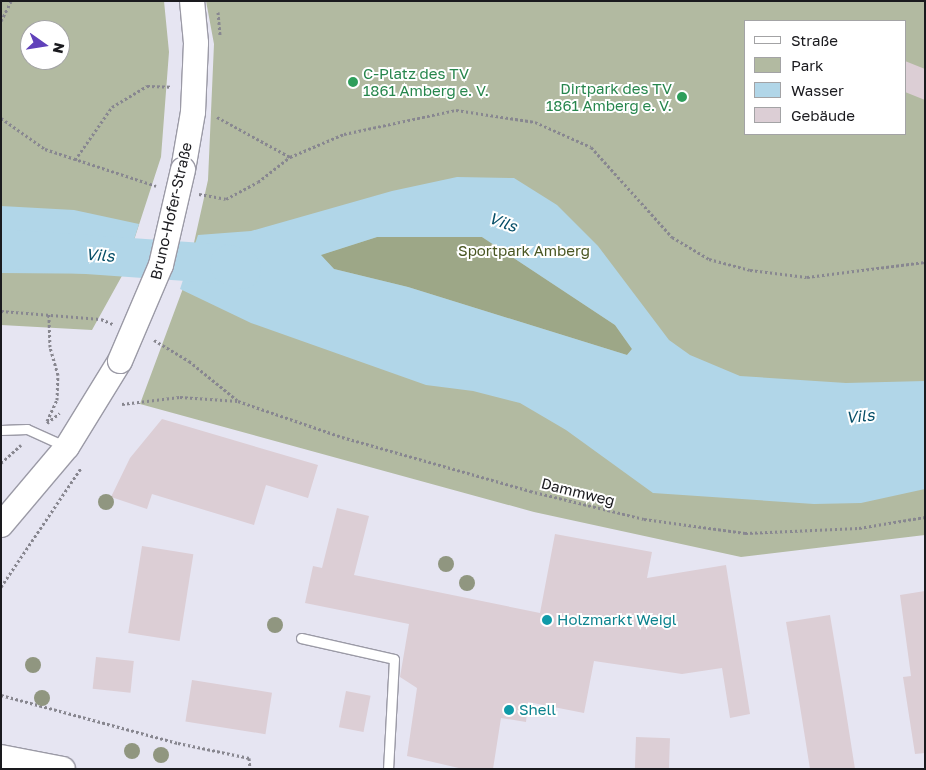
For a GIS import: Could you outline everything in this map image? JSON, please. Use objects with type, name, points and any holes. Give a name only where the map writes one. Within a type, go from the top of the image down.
[{"type":"main road","name":"Bruno-Hofer-Straße","points":[[1,526],[67,447],[120,362],[161,265],[183,170],[193,112],[196,43],[192,1]]},
{"type":"main road","points":[[1,757],[63,769]]},
{"type":"lane","points":[[1,430],[27,429],[67,447]]},
{"type":"lane","points":[[301,638],[394,660],[388,769]]},
{"type":"path","points":[[1,22],[11,1]]},
{"type":"path","points":[[75,160],[112,107],[147,86],[172,87]]},
{"type":"path","points":[[226,199],[258,182],[290,157],[344,134],[456,110],[527,121],[591,147],[672,237],[709,260],[750,270],[807,277],[925,262]]},
{"type":"path","points":[[217,117],[290,157]]},
{"type":"path","points":[[1,118],[46,149],[146,184]]},
{"type":"path","points":[[47,422],[57,400],[58,375],[50,347],[49,314]]},
{"type":"path","name":"Dammweg","points":[[117,413],[122,404],[146,400],[180,397],[238,401],[342,437],[530,491],[644,519],[745,533],[859,528],[925,517]]},
{"type":"path","points":[[1,587],[85,463]]},
{"type":"path","points":[[1,695],[178,743],[249,758],[250,769]]},
{"type":"green space","points":[[1,1],[164,1],[169,52],[161,157],[123,274],[92,330],[1,325]]},
{"type":"green space","name":"Sportpark Amberg","points":[[206,1],[925,1],[925,535],[741,557],[534,512],[140,404],[185,283],[208,180],[214,44]]},
{"type":"green space","points":[[377,237],[482,237],[615,325],[632,349],[627,355],[408,287],[334,269],[320,255]]},
{"type":"water","points":[[457,177],[514,178],[557,205],[598,246],[669,340],[690,355],[740,376],[846,383],[925,381],[925,489],[861,503],[814,504],[653,493],[566,430],[520,403],[473,391],[426,385],[251,323],[180,289],[198,235],[251,231],[392,191]],"holes":[[[377,237],[482,237],[615,325],[632,349],[627,355],[408,287],[334,269],[321,255]]]},
{"type":"water","points":[[1,206],[74,210],[139,224],[123,274],[1,273]]},
{"type":"building","points":[[906,61],[925,69],[925,100],[906,92]]},
{"type":"building","points":[[162,419],[318,465],[308,498],[266,485],[254,525],[152,494],[147,509],[111,497],[130,458]]},
{"type":"building","points":[[337,508],[369,516],[354,575],[540,613],[555,534],[652,552],[647,578],[726,565],[750,714],[730,718],[722,668],[682,674],[594,661],[584,713],[528,702],[526,722],[501,718],[493,769],[463,769],[407,756],[417,688],[400,677],[409,624],[305,603],[313,566],[322,568]]},
{"type":"building","points":[[142,546],[193,554],[180,641],[128,633]]},
{"type":"building","points":[[925,591],[925,753],[915,754],[903,677],[911,676],[900,595]]},
{"type":"building","points":[[830,615],[855,769],[810,769],[786,622]]},
{"type":"building","points":[[96,657],[134,661],[130,693],[93,689]]},
{"type":"building","points":[[192,680],[272,693],[265,734],[185,721]]},
{"type":"building","points":[[346,691],[371,696],[363,732],[339,727]]},
{"type":"building","points":[[636,737],[670,738],[669,769],[635,769]]},
{"type":"waterway","name":"Vils","points":[[1,248],[229,264],[241,269]]},
{"type":"place","name":"C-Platz des TV 1861 Amberg e. V.","points":[[353,82]]},
{"type":"place","name":"Dirtpark des TV 1861 Amberg e. V.","points":[[682,97]]},
{"type":"place","name":"Holzmarkt Weigl","points":[[547,620]]},
{"type":"place","name":"Shell","points":[[509,710]]}]
